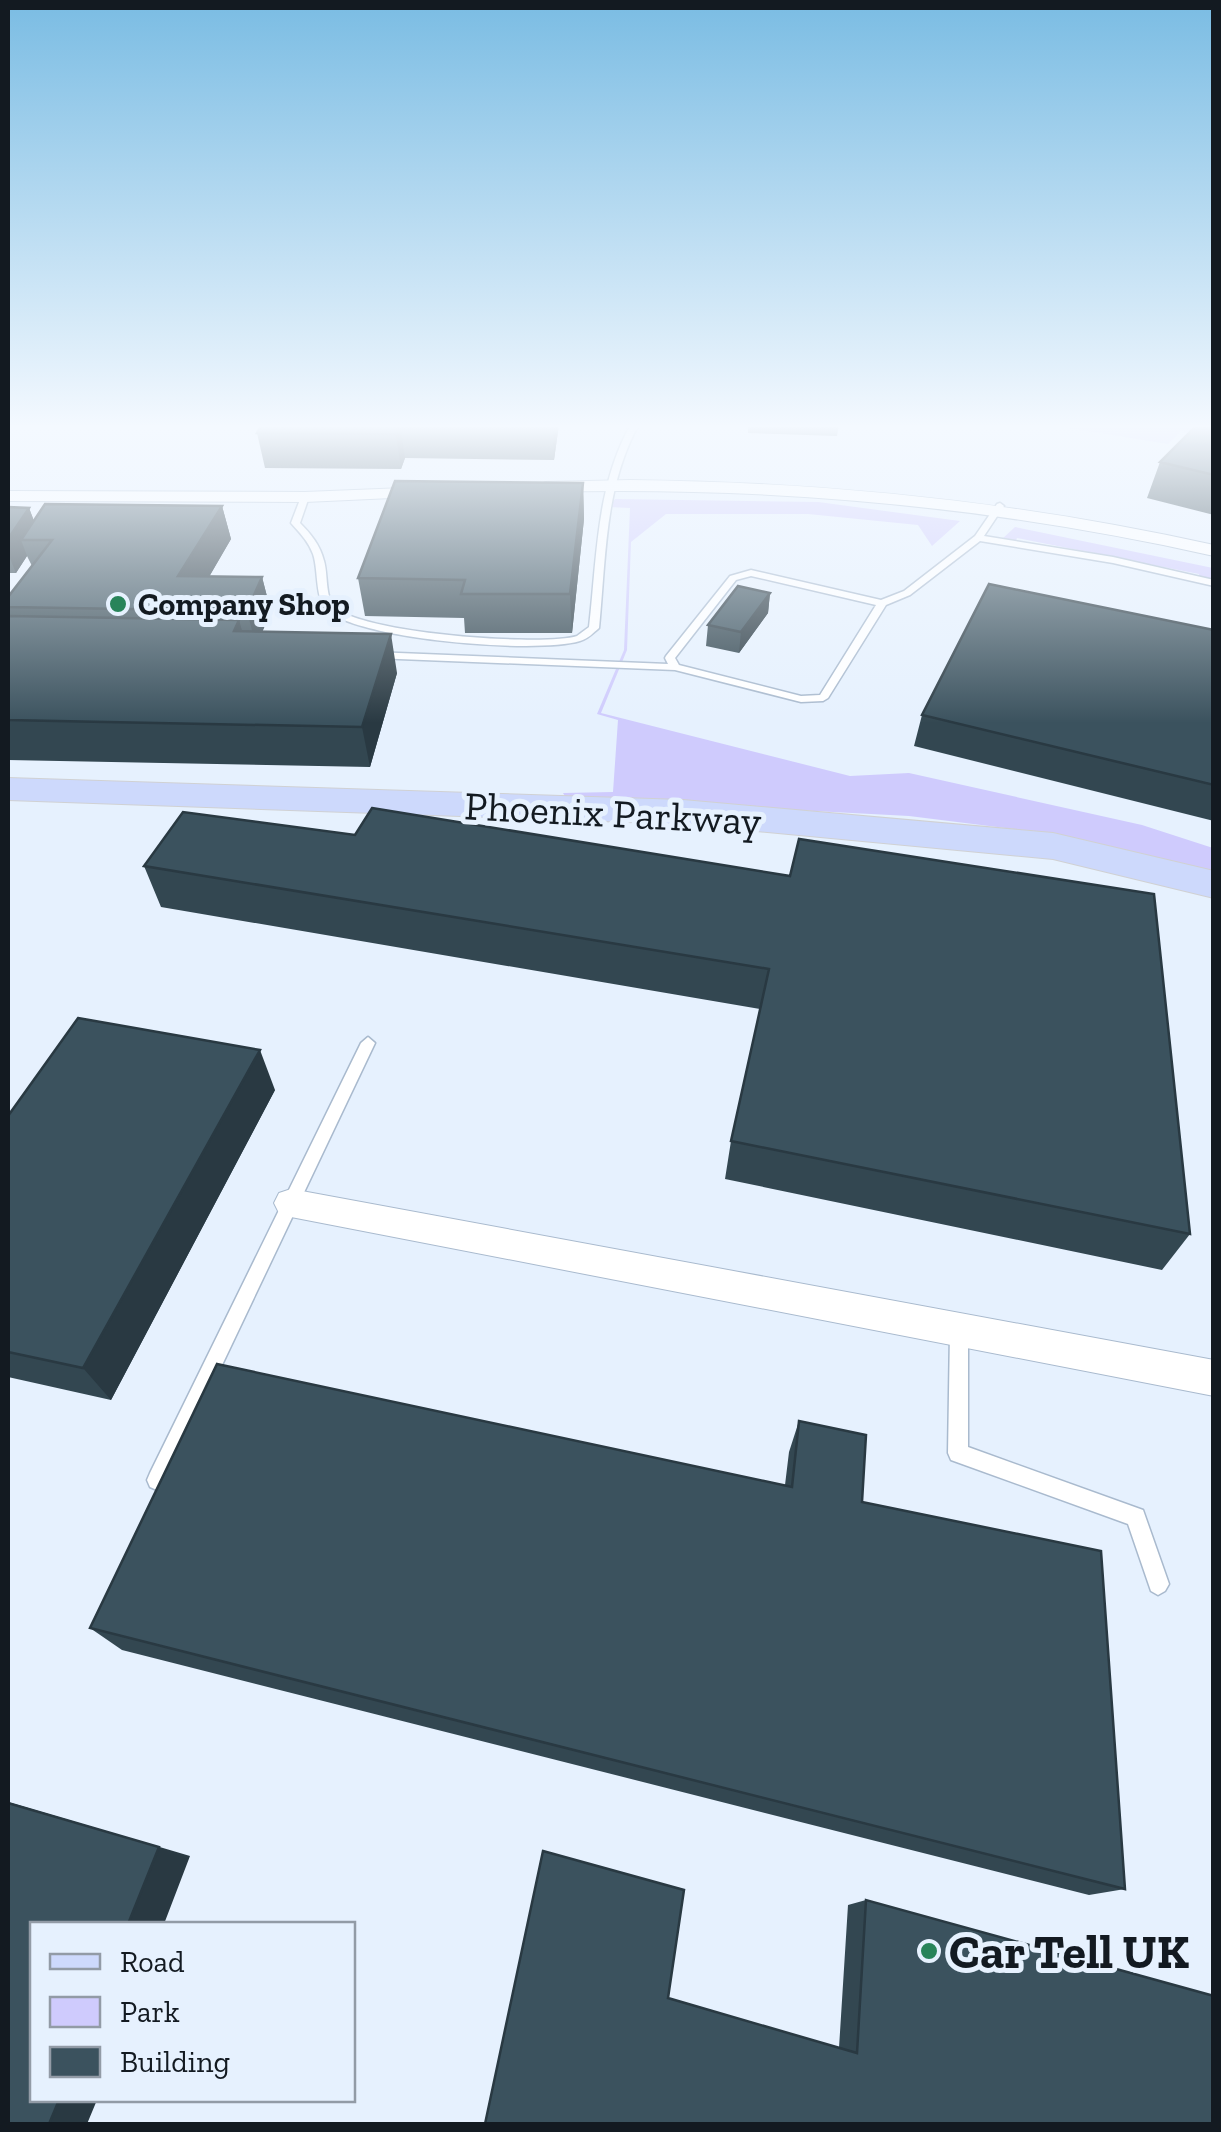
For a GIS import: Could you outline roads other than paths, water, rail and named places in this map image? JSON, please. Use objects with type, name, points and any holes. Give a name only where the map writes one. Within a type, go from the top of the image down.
[{"type":"main road","name":"Phoenix Parkway","points":[[8,789],[683,812],[1053,846],[1214,885]]},
{"type":"street","points":[[1101,523],[1214,550]]},
{"type":"street","points":[[291,1203],[1214,1378]]},
{"type":"lane","points":[[295,523],[322,558],[325,602],[331,610],[356,621],[437,636],[571,640],[594,628],[606,523]]},
{"type":"lane","points":[[675,668],[670,658],[733,578],[751,574],[882,604],[907,594],[978,538],[988,523]]},
{"type":"lane","points":[[978,538],[1113,560],[1214,583]]},
{"type":"lane","points":[[357,654],[675,668],[801,698],[823,698],[882,604]]},
{"type":"lane","points":[[157,1480],[368,1042]]},
{"type":"lane","points":[[960,1332],[958,1453],[1136,1516],[1158,1584]]},
{"type":"place","name":"Company Shop","points":[[118,604]]},
{"type":"place","name":"Car Tell UK","points":[[929,1951]]}]
